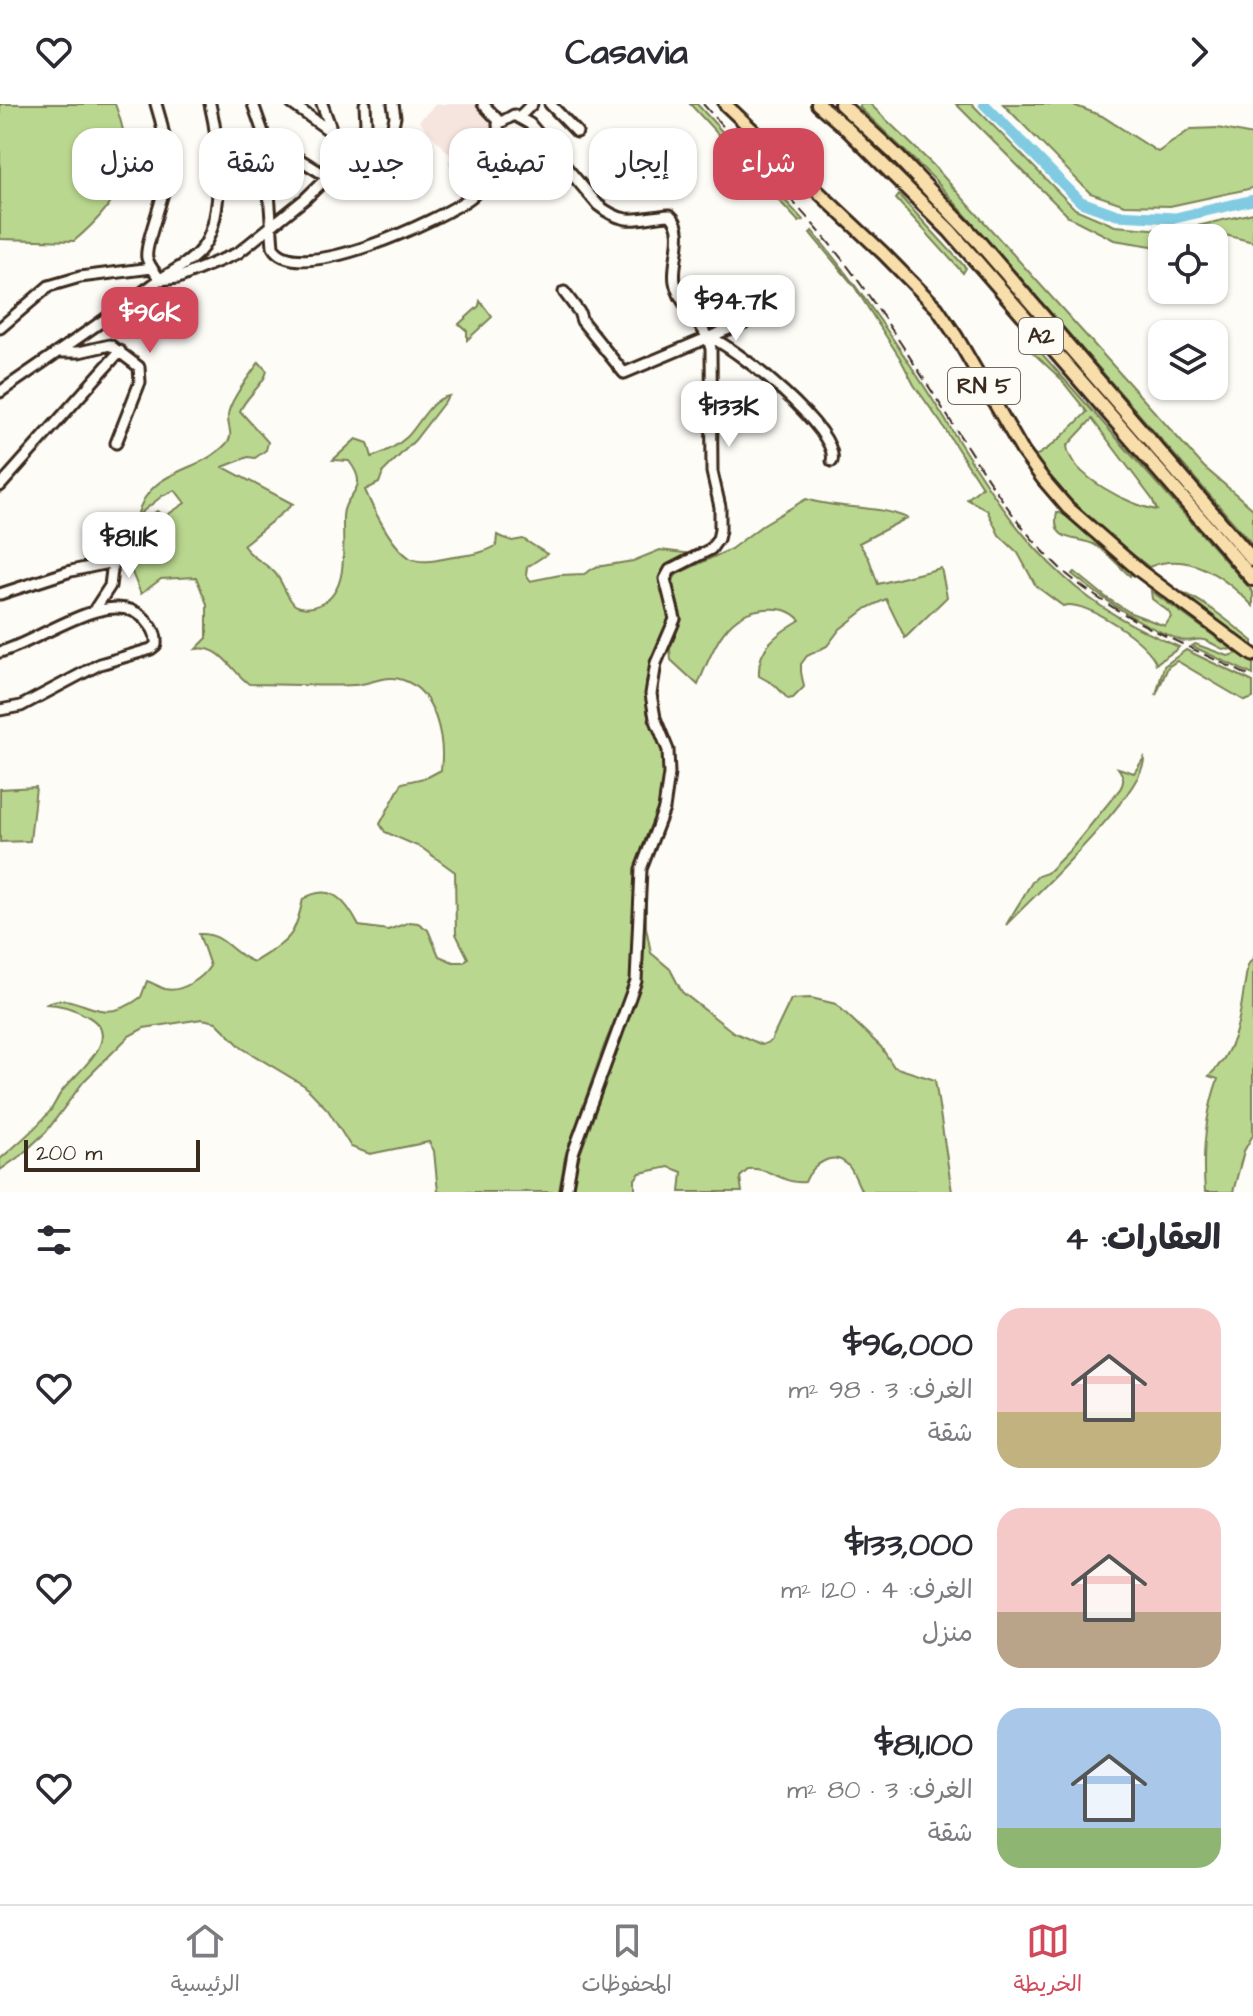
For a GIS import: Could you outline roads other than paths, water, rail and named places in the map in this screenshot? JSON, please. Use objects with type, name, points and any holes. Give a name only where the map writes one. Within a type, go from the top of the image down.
[{"type":"highway","name":"A2","points":[[818,104],[950,231],[1253,579]]},
{"type":"highway","name":"A2","points":[[841,104],[894,153],[978,241],[1253,560]]},
{"type":"main road","name":"RN 5","points":[[725,104],[937,308],[1023,452],[1067,507],[1140,571],[1253,655]]},
{"type":"street","points":[[156,104],[167,146],[167,163],[161,207],[146,257],[160,280]]},
{"type":"street","points":[[0,392],[192,259],[202,248],[213,223],[218,170],[210,104]]},
{"type":"street","points":[[253,104],[261,128]]},
{"type":"street","points":[[292,104],[328,128]]},
{"type":"street","points":[[322,104],[331,128]]},
{"type":"street","points":[[364,128],[365,104]]},
{"type":"street","points":[[392,128],[395,117],[393,104]]},
{"type":"street","points":[[483,104],[500,122]]},
{"type":"street","points":[[520,116],[532,104]]},
{"type":"street","points":[[550,104],[577,132]]},
{"type":"street","points":[[497,128],[500,122],[514,115],[520,116],[609,214],[629,221],[667,215],[673,217],[678,227],[674,259],[676,286],[709,337],[712,381],[712,472],[720,507],[720,530],[711,549],[670,570],[665,579],[675,619],[656,663],[651,694],[655,718],[668,750],[669,774],[664,809],[640,877],[636,981],[573,1153],[566,1192]]},
{"type":"street","points":[[160,280],[178,278],[231,257],[320,185]]},
{"type":"street","points":[[269,200],[273,247],[286,259],[311,260],[361,249],[414,227],[466,200]]},
{"type":"street","points":[[0,328],[49,286],[80,277],[152,268]]},
{"type":"street","points":[[564,292],[582,321],[624,373],[750,320]]},
{"type":"street","points":[[709,337],[723,342],[803,410],[832,448],[832,461]]},
{"type":"street","points":[[59,352],[79,352],[104,345],[120,351],[139,367],[141,374],[116,443]]},
{"type":"street","points":[[0,486],[120,351]]},
{"type":"street","points":[[0,594],[71,571],[113,562],[110,586],[93,612]]},
{"type":"street","points":[[0,652],[20,647],[68,621],[93,612],[123,607],[138,613],[155,633],[156,645],[151,649],[100,664],[21,706],[0,710]]},
{"type":"waterway","points":[[984,104],[1081,202],[1117,215],[1175,218],[1253,200]]},
{"type":"railway","points":[[703,104],[844,262],[898,338],[993,487],[1052,560],[1112,607],[1253,678]]}]
